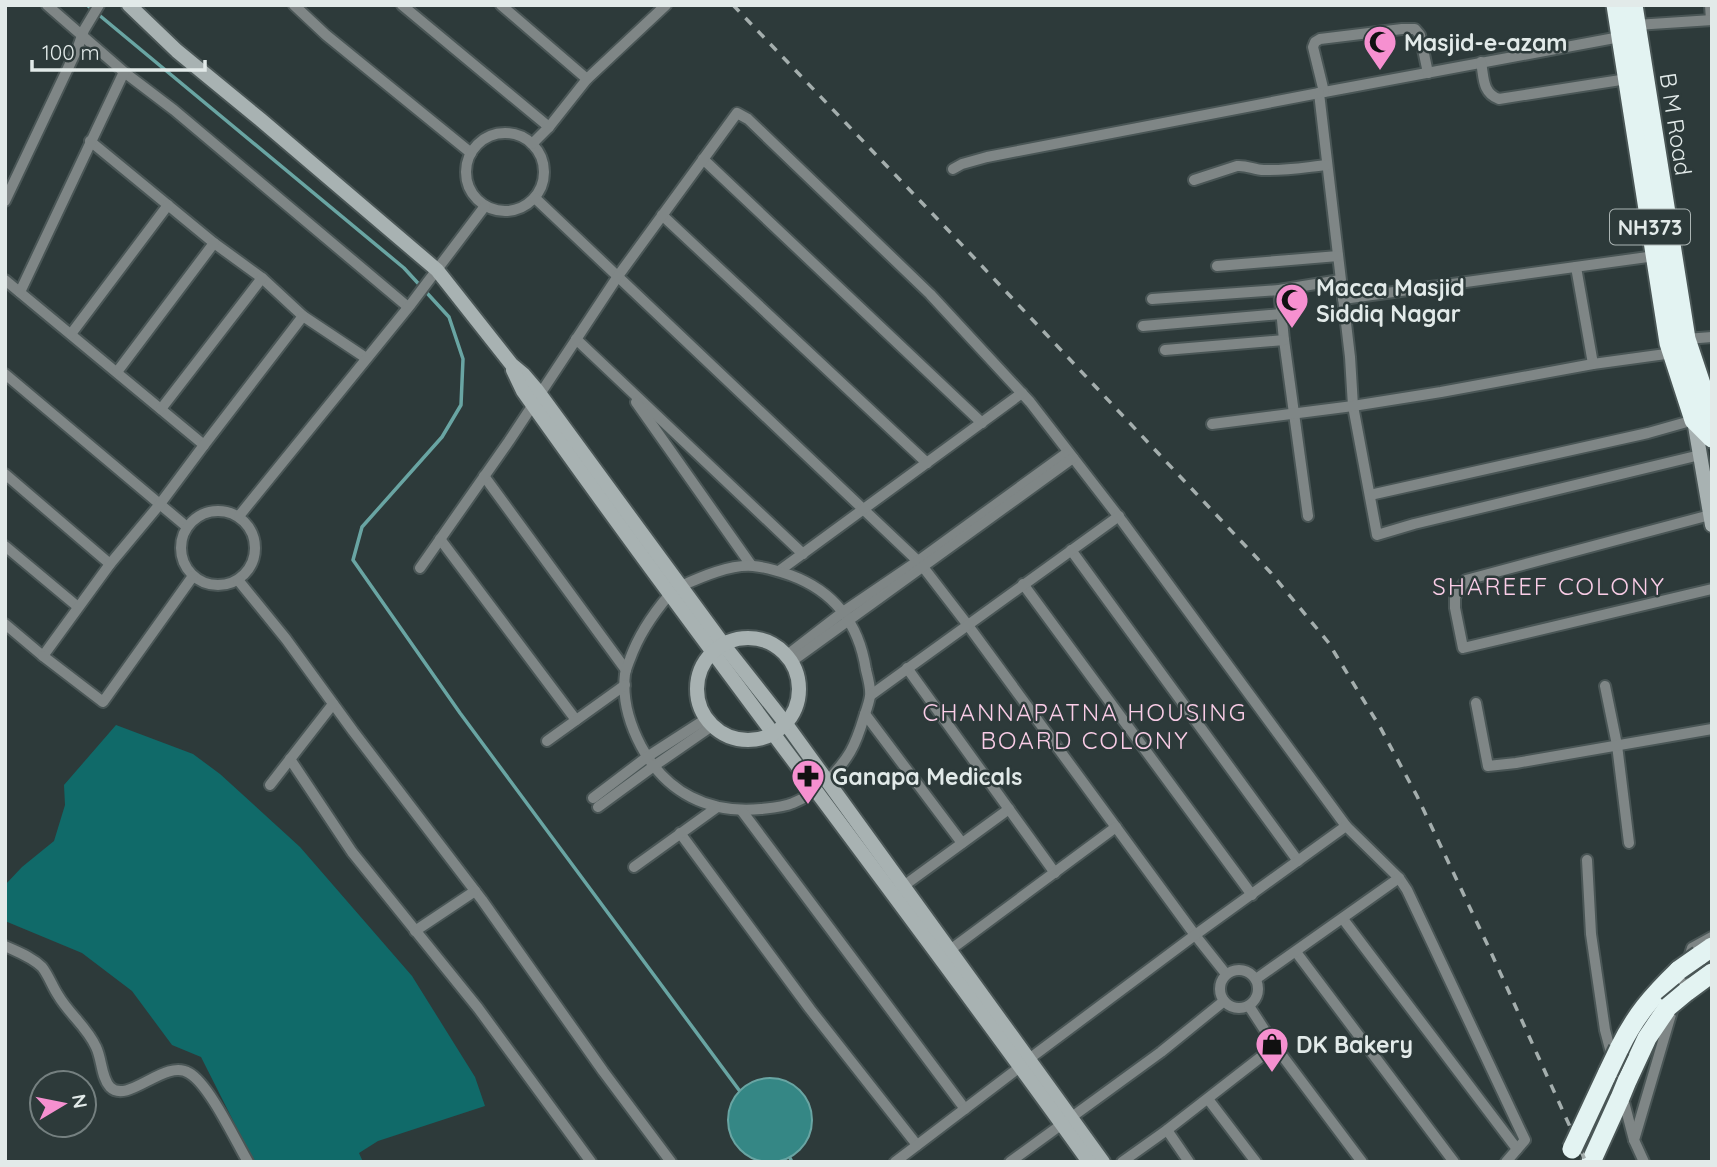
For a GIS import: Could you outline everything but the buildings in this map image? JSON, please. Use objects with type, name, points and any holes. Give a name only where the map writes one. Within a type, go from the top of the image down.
[{"type":"highway","name":"NH373","points":[[1616,5],[1669,343],[1679,346]]},
{"type":"highway","name":"B M Road","points":[[1635,15],[1679,346],[1710,411],[1703,417]]},
{"type":"highway","name":"NH373","points":[[1703,417],[1712,438]]},
{"type":"highway","points":[[1573,1148],[1630,1026],[1655,993],[1679,970],[1705,952]]},
{"type":"highway","points":[[1591,1160],[1647,1038],[1668,1007],[1712,973]]},
{"type":"street","points":[[47,5],[84,33],[124,72],[174,110],[410,306]]},
{"type":"street","points":[[5,201],[99,5]]},
{"type":"street","points":[[129,5],[177,51],[261,120],[434,274],[512,365],[523,391],[536,400],[718,648],[774,734],[822,786]]},
{"type":"street","points":[[294,5],[326,35],[471,153]]},
{"type":"street","points":[[402,5],[549,127]]},
{"type":"street","points":[[501,5],[587,79]]},
{"type":"street","points":[[532,144],[587,79],[666,5]]},
{"type":"street","points":[[1635,15],[1711,20],[1710,5]]},
{"type":"street","points":[[1427,73],[1420,34],[1415,29],[1320,39],[1313,45],[1321,92],[1353,406],[1377,535],[1700,456]]},
{"type":"street","points":[[953,169],[987,157],[1620,37]]},
{"type":"street","points":[[1481,62],[1486,90],[1492,97],[1499,99],[1627,79]]},
{"type":"street","points":[[20,292],[124,72]]},
{"type":"street","points":[[420,568],[662,215],[737,113],[748,119],[930,294],[1022,393],[1119,516],[1346,826],[1408,890],[1525,1140],[1506,1162]]},
{"type":"street","points":[[499,133],[523,137],[532,144],[544,164],[544,176],[535,198],[527,205],[506,211],[485,206],[469,188],[466,177],[471,153],[488,136],[499,133]]},
{"type":"street","points":[[90,141],[214,243],[262,278],[303,316],[366,358]]},
{"type":"street","points":[[703,159],[982,422]]},
{"type":"street","points":[[1194,180],[1242,165],[1270,170],[1327,165]]},
{"type":"street","points":[[535,198],[920,564],[1226,974]]},
{"type":"street","points":[[71,334],[167,205]]},
{"type":"street","points":[[239,516],[410,306],[485,206]]},
{"type":"street","points":[[662,215],[927,463]]},
{"type":"street","points":[[117,372],[214,243]]},
{"type":"street","points":[[1217,266],[1338,256]]},
{"type":"street","points":[[1343,299],[1655,256]]},
{"type":"street","points":[[1576,267],[1593,364]]},
{"type":"street","points":[[161,409],[262,278]]},
{"type":"street","points":[[5,280],[204,445]]},
{"type":"street","points":[[1153,299],[1279,290],[1340,280]]},
{"type":"street","points":[[1279,290],[1308,516]]},
{"type":"street","points":[[1143,326],[1281,314]]},
{"type":"street","points":[[43,656],[110,564],[160,504],[303,316]]},
{"type":"street","points":[[1212,424],[1441,392],[1593,364],[1712,337]]},
{"type":"street","points":[[576,339],[803,554]]},
{"type":"street","points":[[1165,350],[1284,340]]},
{"type":"street","points":[[5,374],[187,527]]},
{"type":"street","points":[[621,381],[751,565]]},
{"type":"street","points":[[779,571],[1022,393]]},
{"type":"street","points":[[1370,495],[1648,433],[1703,417],[1700,456],[1711,520],[1466,580],[1455,597],[1455,608],[1463,648],[1712,589]]},
{"type":"street","points":[[789,659],[1070,455]]},
{"type":"street","points":[[5,474],[110,564]]},
{"type":"street","points":[[484,476],[626,670]]},
{"type":"street","points":[[217,510],[239,516],[253,536],[256,548],[247,571],[238,580],[215,586],[193,576],[182,558],[182,536],[187,527],[195,518],[217,510]]},
{"type":"street","points":[[871,695],[1119,516]]},
{"type":"street","points":[[440,538],[576,720]]},
{"type":"street","points":[[5,546],[78,607]]},
{"type":"street","points":[[1071,550],[1298,861]]},
{"type":"street","points":[[751,565],[796,577],[832,600],[856,632],[864,652],[871,695],[855,746],[822,786],[792,803],[742,811],[716,808],[685,794],[665,779],[651,762],[634,732],[625,702],[625,685],[626,670],[642,632],[652,616],[675,591],[700,578],[751,565]]},
{"type":"street","points":[[5,624],[103,702],[193,576]]},
{"type":"street","points":[[238,580],[286,639],[475,891],[671,1162]]},
{"type":"street","points":[[1023,584],[1252,895]]},
{"type":"street","points":[[757,639],[778,648],[789,659],[797,674],[797,701],[786,724],[774,734],[758,740],[741,741],[725,736],[709,723],[699,706],[696,691],[704,663],[718,648],[734,640],[757,639]]},
{"type":"street","points":[[718,648],[786,724],[822,786],[1066,1121],[1103,1162]]},
{"type":"street","points":[[907,668],[1055,873]]},
{"type":"street","points":[[547,741],[625,685]]},
{"type":"street","points":[[1605,686],[1617,745],[1629,844]]},
{"type":"street","points":[[270,785],[333,704]]},
{"type":"street","points":[[1476,704],[1488,766],[1712,729]]},
{"type":"street","points":[[865,714],[962,844]]},
{"type":"street","points":[[596,803],[709,723]]},
{"type":"street","points":[[290,760],[352,852],[478,1008],[591,1162]]},
{"type":"street","points":[[634,867],[716,808]]},
{"type":"street","points":[[898,890],[1009,809]]},
{"type":"street","points":[[742,811],[965,1109]]},
{"type":"street","points":[[895,1162],[1195,935],[1346,826]]},
{"type":"street","points":[[950,950],[1116,827]]},
{"type":"street","points":[[680,833],[810,1009],[917,1145]]},
{"type":"street","points":[[1587,860],[1591,934],[1605,1030],[1634,1140],[1644,1162]]},
{"type":"street","points":[[1256,979],[1399,878]]},
{"type":"street","points":[[898,890],[950,950],[1025,1063]]},
{"type":"street","points":[[415,931],[475,891]]},
{"type":"street","points":[[1343,919],[1517,1149]]},
{"type":"street","points":[[1634,1140],[1692,948],[1712,937]]},
{"type":"street","points":[[5,946],[28,956],[41,966],[58,995],[97,1048],[105,1079],[110,1087],[125,1091],[168,1071],[187,1070],[203,1084],[248,1162]]},
{"type":"street","points":[[1296,952],[1454,1162]]},
{"type":"street","points":[[1242,970],[1256,979],[1259,991],[1249,1006],[1238,1009],[1224,1002],[1220,990],[1226,974],[1242,970]]},
{"type":"street","points":[[1010,1162],[1161,1052],[1224,1002]]},
{"type":"street","points":[[1249,1006],[1275,1046],[1362,1162]]},
{"type":"street","points":[[1122,1162],[1275,1046]]},
{"type":"street","points":[[1208,1099],[1256,1162]]},
{"type":"street","points":[[1066,1121],[1088,1162]]},
{"type":"street","points":[[1167,1130],[1189,1162]]},
{"type":"shaded area","points":[[116,725],[193,754],[220,774],[300,847],[412,976],[475,1077],[485,1106],[378,1141],[359,1153],[363,1162],[254,1162],[201,1057],[172,1045],[132,991],[82,953],[5,921],[5,885],[54,841],[65,805],[64,785]]},
{"type":"shaded area","points":[[770,1078],[786,1081],[800,1090],[809,1104],[812,1120],[809,1136],[800,1150],[786,1159],[770,1162],[754,1159],[740,1150],[731,1136],[728,1120],[731,1104],[740,1090],[754,1081]]},
{"type":"waterway","points":[[87,5],[404,268],[449,317],[463,359],[461,405],[442,437],[362,527],[353,560],[460,713],[739,1090]]},
{"type":"waterway","points":[[790,1158],[792,1162]]},
{"type":"railway","points":[[733,5],[1271,573],[1328,642],[1380,727],[1417,796],[1586,1162]]},
{"type":"place","name":"Masjid-e-azam","points":[[1380,72]]},
{"type":"place","name":"Macca Masjid Siddiq Nagar","points":[[1292,330]]},
{"type":"place","name":"Ganapa Medicals","points":[[808,806]]},
{"type":"place","name":"DK Bakery","points":[[1272,1074]]},
{"type":"district","name":"SHAREEF COLONY","points":[[1549,586]]},
{"type":"district","name":"CHANNAPATNA HOUSING BOARD COLONY","points":[[1085,726]]}]
